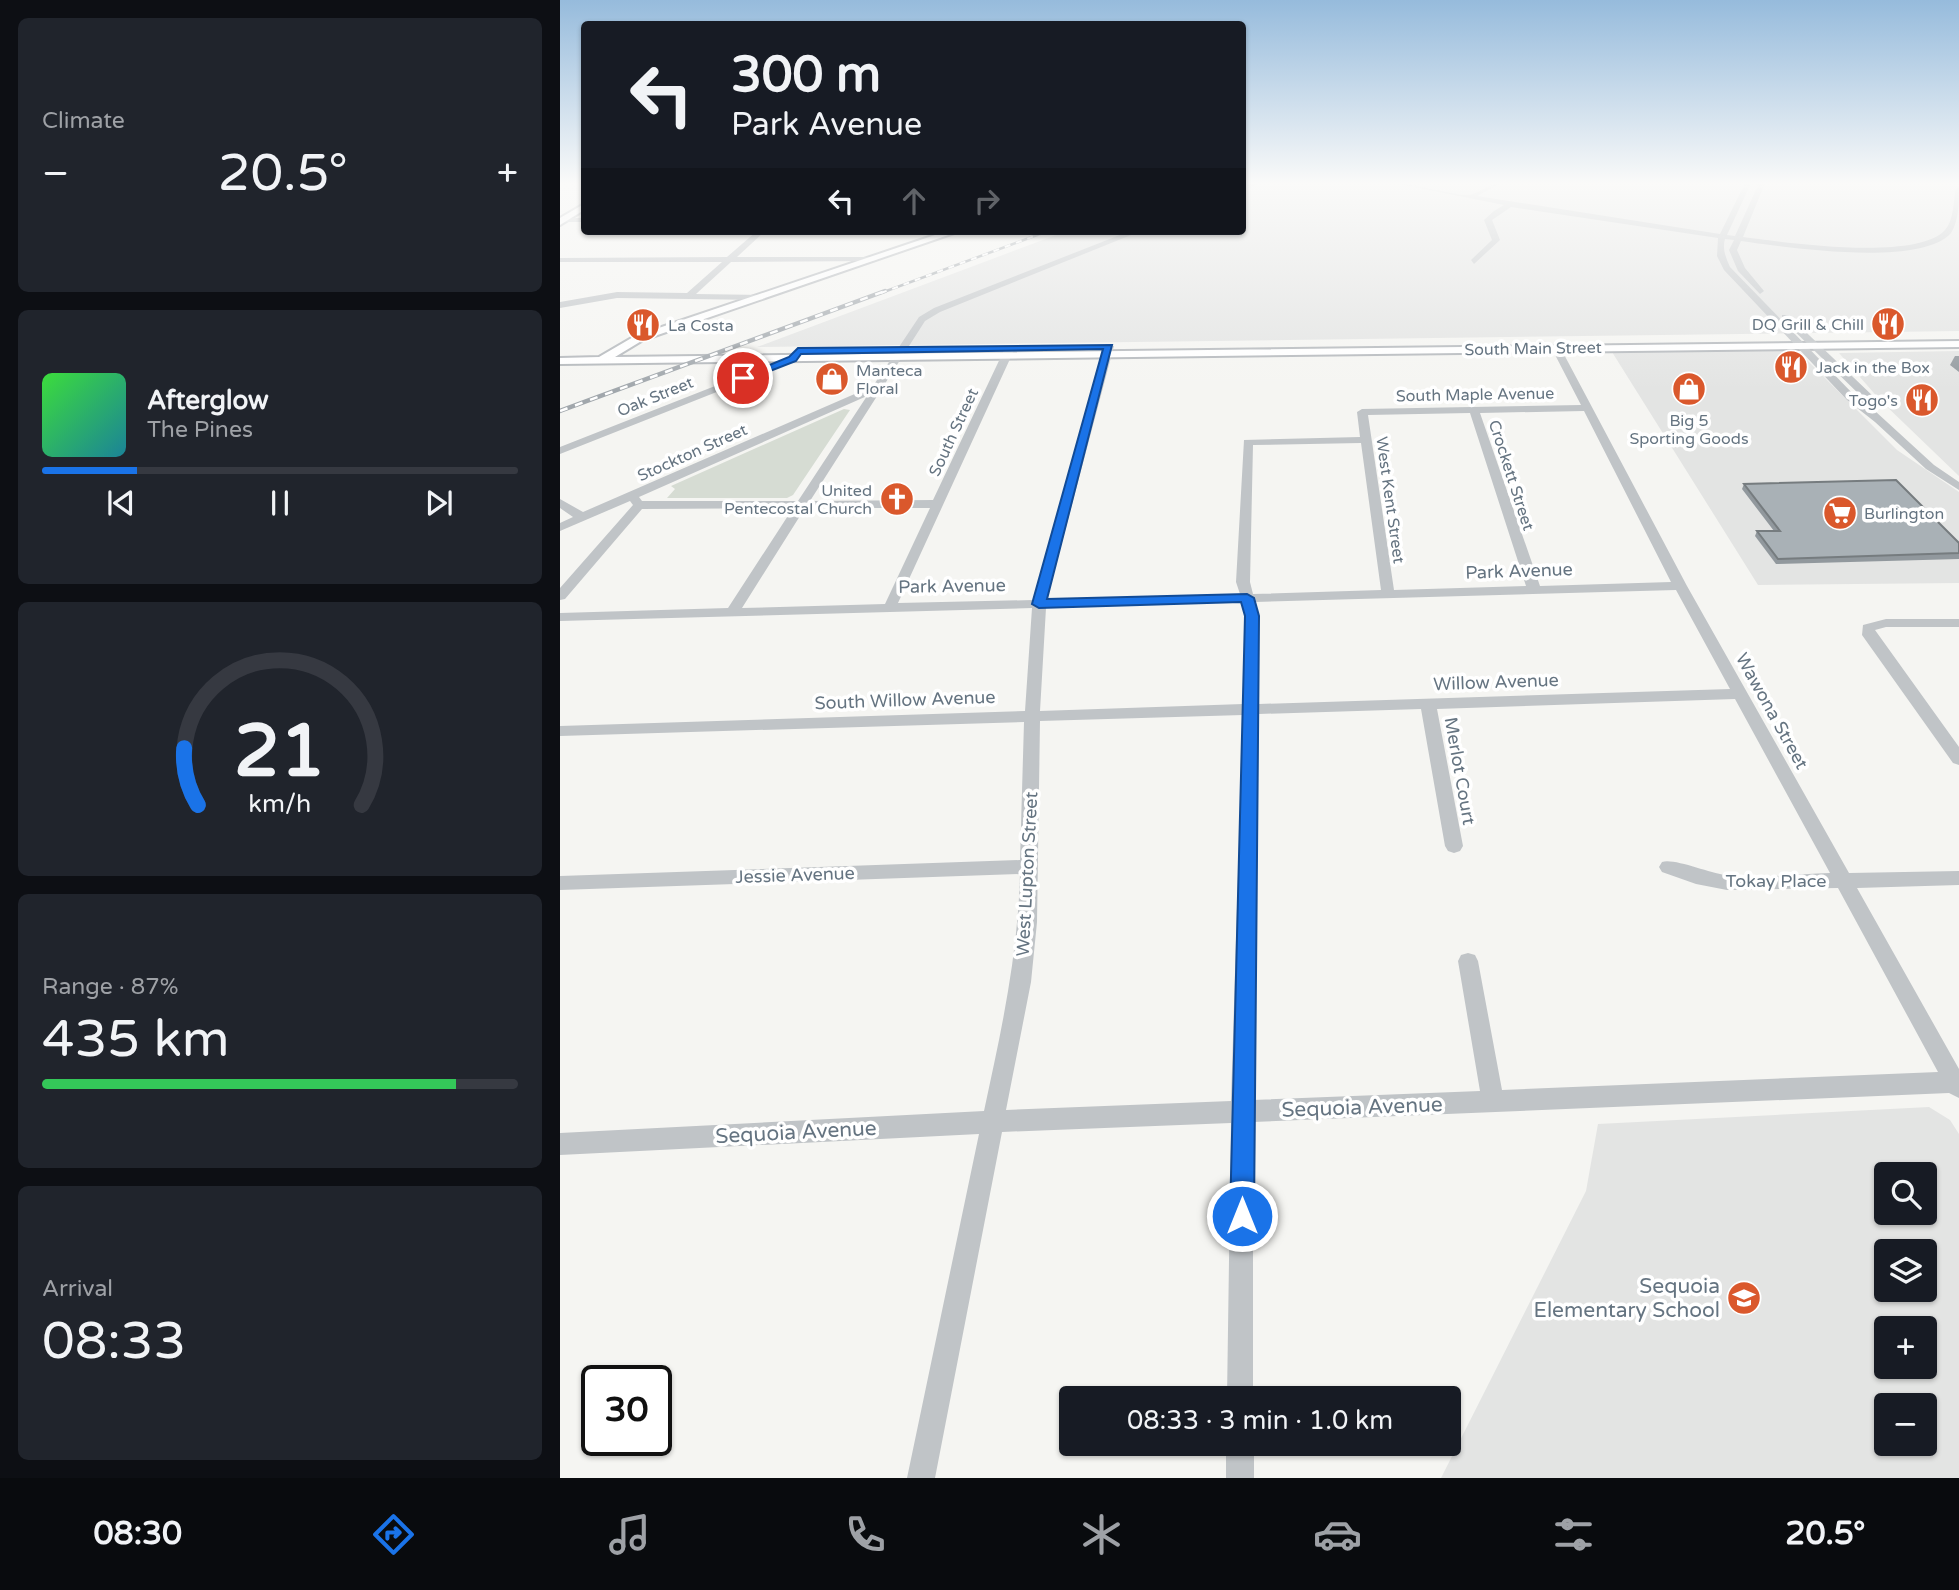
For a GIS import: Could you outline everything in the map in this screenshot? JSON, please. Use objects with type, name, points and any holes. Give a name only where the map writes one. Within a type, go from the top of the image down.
[{"type":"main road","points":[[602,360],[639,338],[897,252]]},
{"type":"main road","name":"South Main Street","points":[[560,361],[1008,351],[1556,347],[1957,338]]},
{"type":"main road","name":"South Main Street","points":[[1352,348],[1605,340],[1896,345],[1957,338]]},
{"type":"main road","points":[[1556,347],[1605,340]]},
{"type":"street","points":[[691,294],[738,252]]},
{"type":"street","points":[[732,612],[917,325],[937,310],[1084,252]]},
{"type":"street","points":[[1474,262],[1484,252]]},
{"type":"street","points":[[1721,252],[1727,268],[1803,342],[1871,400],[1872,412]]},
{"type":"street","points":[[1735,252],[1745,275],[1852,398],[1872,412],[1924,461],[1959,487]]},
{"type":"street","points":[[560,260],[874,260]]},
{"type":"street","points":[[560,305],[603,296],[691,294],[762,297]]},
{"type":"street","name":"Wawona Street","points":[[1556,347],[1680,586],[1957,1086]]},
{"type":"street","name":"West Lupton Street","points":[[921,1478],[1021,982],[1028,922],[1032,715],[1039,604],[1108,350]]},
{"type":"street","name":"South Street","points":[[890,607],[1008,351]]},
{"type":"street","name":"Oak Street","points":[[560,451],[795,355]]},
{"type":"street","name":"Stockton Street","points":[[560,527],[636,500],[875,389]]},
{"type":"street","name":"South Maple Avenue","points":[[1362,412],[1588,408]]},
{"type":"street","name":"Crockett Street","points":[[1474,410],[1534,589]]},
{"type":"street","name":"West Kent Street","points":[[1362,412],[1388,594]]},
{"type":"street","points":[[1240,1386],[1242,1112],[1252,616],[1243,582],[1248,442],[1366,439]]},
{"type":"street","points":[[560,596],[636,500],[801,505],[937,504]]},
{"type":"street","points":[[560,503],[582,517]]},
{"type":"street","name":"Park Avenue","points":[[560,617],[1680,586]]},
{"type":"street","points":[[1959,623],[1871,625],[1868,628],[1869,635],[1959,759]]},
{"type":"street","name":"Willow Avenue","points":[[1251,710],[1741,694]]},
{"type":"street","name":"Merlot Court","points":[[1428,703],[1454,846]]},
{"type":"street","name":"South Willow Avenue","points":[[560,731],[1251,710]]},
{"type":"street","name":"Jessie Avenue","points":[[560,883],[1029,867]]},
{"type":"street","name":"Tokay Place","points":[[1668,867],[1727,883],[1959,878]]},
{"type":"street","points":[[1468,961],[1493,1101]]},
{"type":"street","name":"Sequoia Avenue","points":[[560,1144],[991,1122],[1493,1101],[1957,1086]]},
{"type":"street","points":[[1240,1456],[1240,1478]]},
{"type":"shaded area","points":[[1011,252],[1959,252],[1959,331],[757,347]]},
{"type":"shaded area","points":[[1796,349],[1897,450],[1959,492],[1959,583],[1758,585],[1612,352]]},
{"type":"shaded area","points":[[1959,351],[1959,476],[1880,400],[1839,353]]},
{"type":"shaded area","points":[[844,409],[850,410],[793,495],[787,498],[667,498],[675,489],[671,486]]},
{"type":"shaded area","name":"Sequoia Elementary School","points":[[1929,1107],[1950,1120],[1959,1134],[1959,1478],[1441,1478],[1452,1456],[1461,1456],[1461,1438],[1586,1191],[1598,1124]]},
{"type":"building","name":"Burlington","points":[[1896,480],[1959,543],[1959,553],[1778,559],[1757,531],[1780,531],[1744,484]]},
{"type":"railway","points":[[881,293],[992,252]]},
{"type":"railway","points":[[560,411],[885,291]]},
{"type":"place","name":"DQ Grill & Chill","points":[[1888,324]]},
{"type":"place","name":"La Costa","points":[[643,325]]},
{"type":"place","name":"Jack in the Box","points":[[1791,367]]},
{"type":"place","name":"Manteca Floral","points":[[832,379]]},
{"type":"place","name":"Big 5 Sporting Goods","points":[[1689,389]]},
{"type":"place","name":"Togo's","points":[[1922,400]]},
{"type":"place","name":"United Pentecostal Church","points":[[897,499]]},
{"type":"place","name":"Burlington","points":[[1840,513]]},
{"type":"place","name":"Sequoia Elementary School","points":[[1744,1298]]},
{"type":"route","points":[[743,378],[792,359],[798,351],[1109,346],[1039,604],[1247,598],[1252,616],[1242,1216]]}]
